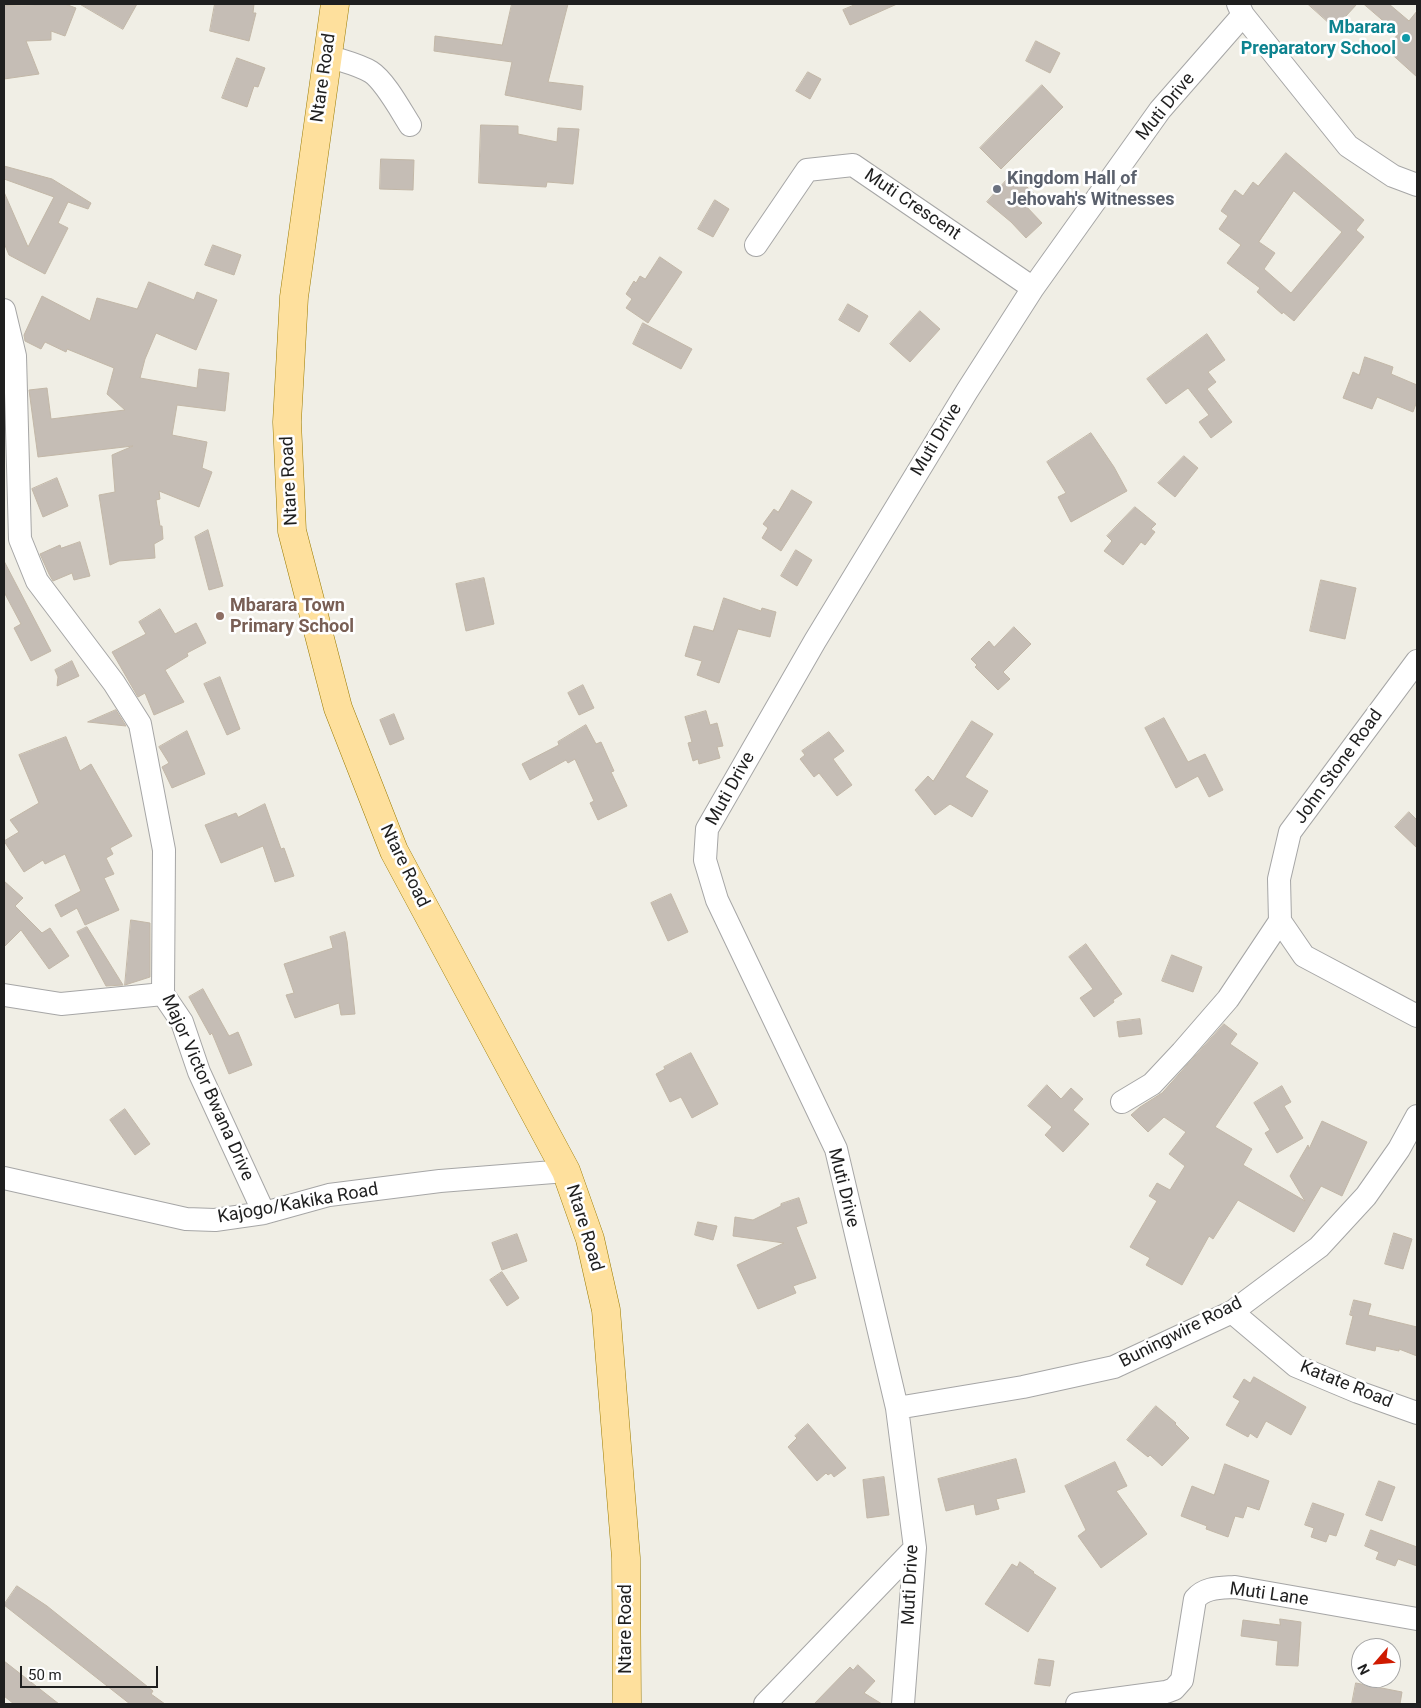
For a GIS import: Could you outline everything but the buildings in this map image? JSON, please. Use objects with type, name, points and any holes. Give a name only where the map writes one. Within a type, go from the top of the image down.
[{"type":"main road","name":"Ntare Road","points":[[335,4],[294,297],[287,422],[292,531],[338,708],[394,851],[566,1171],[590,1240],[606,1310],[626,1558],[626,1704]]},
{"type":"street","points":[[1241,9],[1348,146],[1393,176],[1417,185]]},
{"type":"street","name":"Muti Drive","points":[[903,1704],[915,1548],[897,1408],[836,1149],[717,900],[705,860],[707,829],[815,641],[967,391],[1033,288],[1160,110],[1241,9]]},
{"type":"street","points":[[328,56],[356,65],[372,73],[380,80],[410,125]]},
{"type":"street","name":"Muti Crescent","points":[[756,244],[806,170],[853,165],[1033,288]]},
{"type":"street","name":"Major Victor Bwana Drive","points":[[4,310],[15,356],[11,441],[20,539],[36,580],[114,683],[140,724],[164,850],[163,994],[182,1022],[199,1072],[264,1213]]},
{"type":"street","name":"John Stone Road","points":[[1280,920],[1279,879],[1290,832],[1417,661]]},
{"type":"street","points":[[1122,1102],[1152,1084],[1182,1052],[1228,999],[1280,920],[1304,956],[1417,1016]]},
{"type":"street","points":[[4,995],[62,1004],[163,994]]},
{"type":"street","name":"Buningwire Road","points":[[897,1408],[1022,1387],[1114,1366],[1232,1312],[1319,1247],[1366,1196],[1399,1149],[1417,1116]]},
{"type":"street","name":"Kajogo/Kakika Road","points":[[4,1178],[186,1219],[215,1220],[264,1213],[330,1195],[440,1181],[566,1171]]},
{"type":"street","name":"Katate Road","points":[[1232,1312],[1296,1366],[1358,1392],[1417,1413]]},
{"type":"street","points":[[765,1704],[915,1548]]},
{"type":"street","name":"Muti Lane","points":[[1077,1704],[1166,1692],[1174,1689],[1182,1680],[1195,1599],[1200,1593],[1210,1589],[1235,1587],[1417,1619]]},
{"type":"place","name":"Mbarara Preparatory School","points":[[1406,38]]},
{"type":"place","name":"Kingdom Hall of Jehovah's Witnesses","points":[[997,189]]},
{"type":"place","name":"Mbarara Town Primary School","points":[[220,616]]}]
